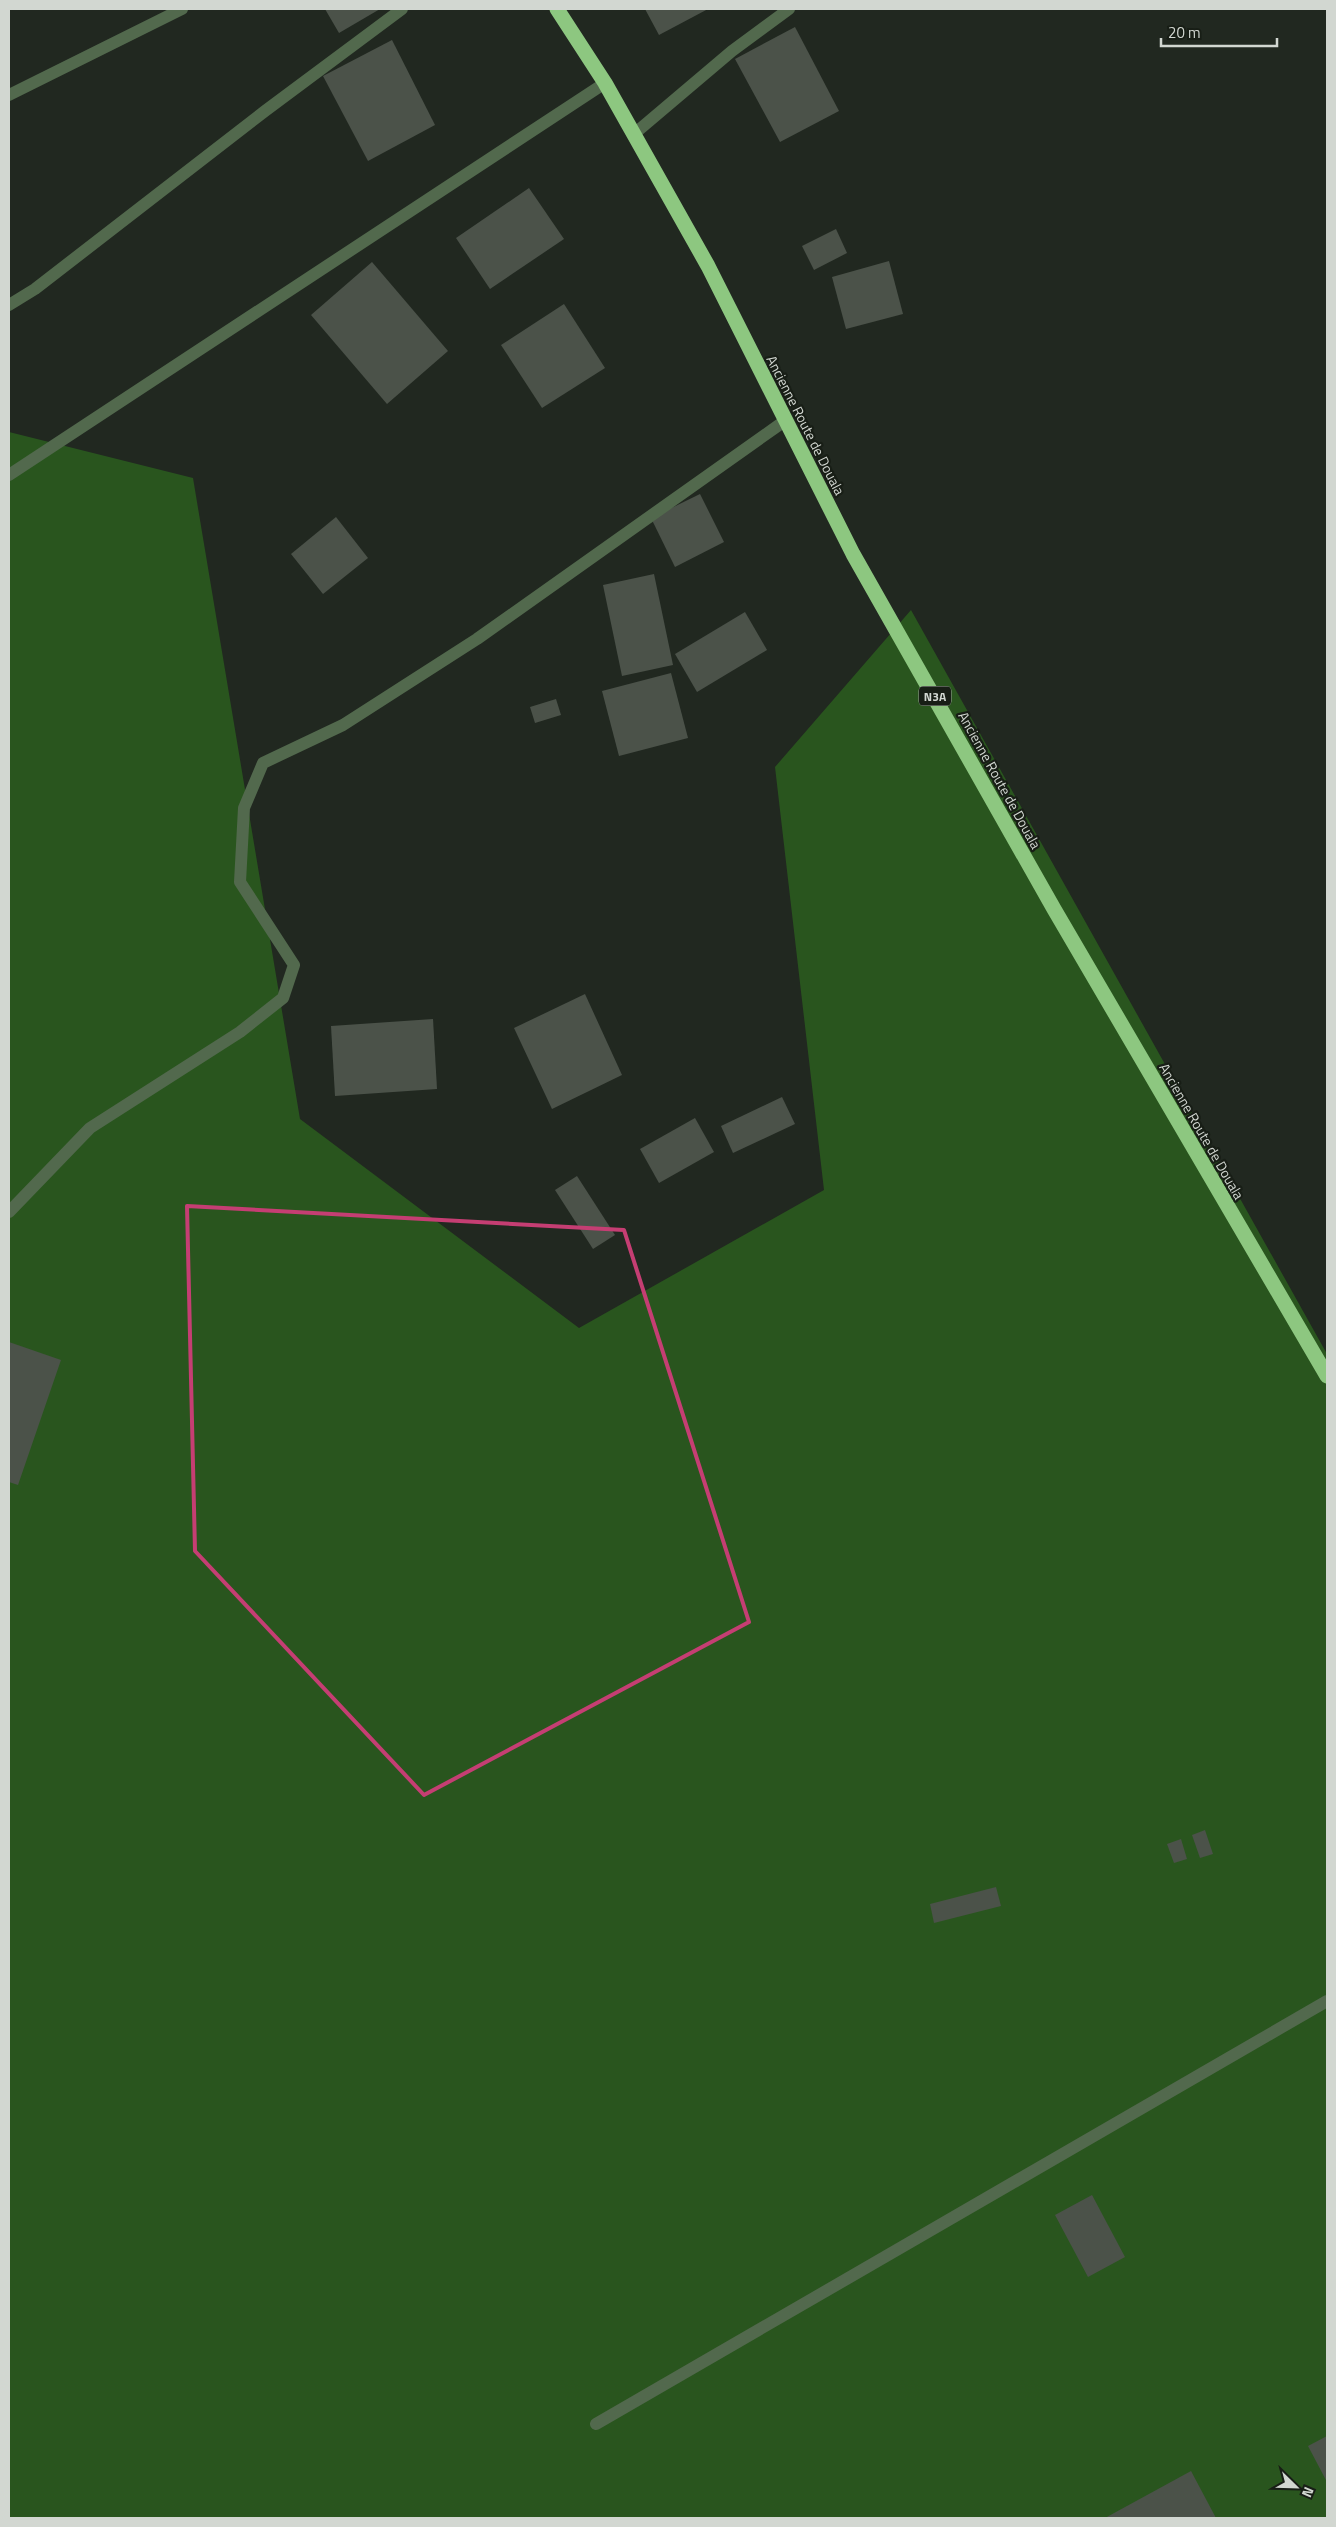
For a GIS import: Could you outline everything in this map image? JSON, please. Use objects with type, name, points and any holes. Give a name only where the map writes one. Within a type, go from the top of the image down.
[{"type":"highway","name":"Ancienne Route de Douala","points":[[557,9],[605,83],[708,266],[853,554],[1054,909],[1327,1376]]},
{"type":"street","points":[[9,95],[182,9]]},
{"type":"street","points":[[9,305],[35,289],[265,111],[402,9]]},
{"type":"street","points":[[634,134],[732,51],[789,9]]},
{"type":"street","points":[[9,475],[605,83]]},
{"type":"street","points":[[9,1212],[90,1128],[240,1032],[284,998],[294,965],[240,882],[244,808],[264,763],[343,725],[477,639],[786,420]]},
{"type":"street","points":[[596,2424],[1327,2001]]},
{"type":"highlighted area","points":[[187,1206],[624,1230],[749,1622],[424,1795],[195,1551]]},
{"type":"green space","points":[[9,432],[193,478],[300,1119],[579,1328],[824,1190],[775,767],[911,610],[1327,1354],[1327,2518],[9,2518]]},
{"type":"building","points":[[325,9],[380,9],[339,33]]},
{"type":"building","points":[[645,9],[708,9],[659,35]]},
{"type":"building","points":[[795,27],[839,111],[780,142],[735,59]]},
{"type":"building","points":[[392,40],[435,125],[368,161],[323,76]]},
{"type":"building","points":[[529,188],[564,239],[490,289],[456,238]]},
{"type":"building","points":[[836,229],[847,253],[814,270],[802,246]]},
{"type":"building","points":[[889,261],[903,314],[846,329],[832,277]]},
{"type":"building","points":[[372,262],[448,351],[387,404],[311,315]]},
{"type":"building","points":[[564,304],[605,368],[542,408],[501,345]]},
{"type":"building","points":[[700,494],[724,542],[675,567],[651,518]]},
{"type":"building","points":[[336,517],[368,558],[323,594],[291,554]]},
{"type":"building","points":[[654,574],[673,665],[622,676],[603,585]]},
{"type":"building","points":[[745,612],[767,650],[697,692],[675,654]]},
{"type":"building","points":[[671,673],[688,738],[619,756],[602,691]]},
{"type":"building","points":[[556,699],[561,715],[535,723],[530,707]]},
{"type":"building","points":[[585,994],[622,1075],[552,1109],[514,1028]]},
{"type":"building","points":[[433,1019],[437,1089],[335,1096],[331,1026]]},
{"type":"building","points":[[782,1097],[795,1124],[733,1153],[721,1126]]},
{"type":"building","points":[[695,1118],[714,1152],[659,1183],[640,1149]]},
{"type":"building","points":[[577,1176],[615,1235],[593,1249],[555,1190]]},
{"type":"building","points":[[9,1342],[61,1360],[18,1485],[9,1482]]},
{"type":"building","points":[[1205,1830],[1213,1854],[1200,1858],[1192,1835]]},
{"type":"building","points":[[1181,1839],[1187,1859],[1174,1863],[1167,1844]]},
{"type":"building","points":[[996,1887],[1001,1906],[934,1923],[930,1904]]},
{"type":"building","points":[[1092,2195],[1125,2257],[1088,2277],[1055,2215]]},
{"type":"building","points":[[1327,2436],[1327,2482],[1308,2446]]},
{"type":"building","points":[[1191,2471],[1216,2518],[1105,2518]]}]
